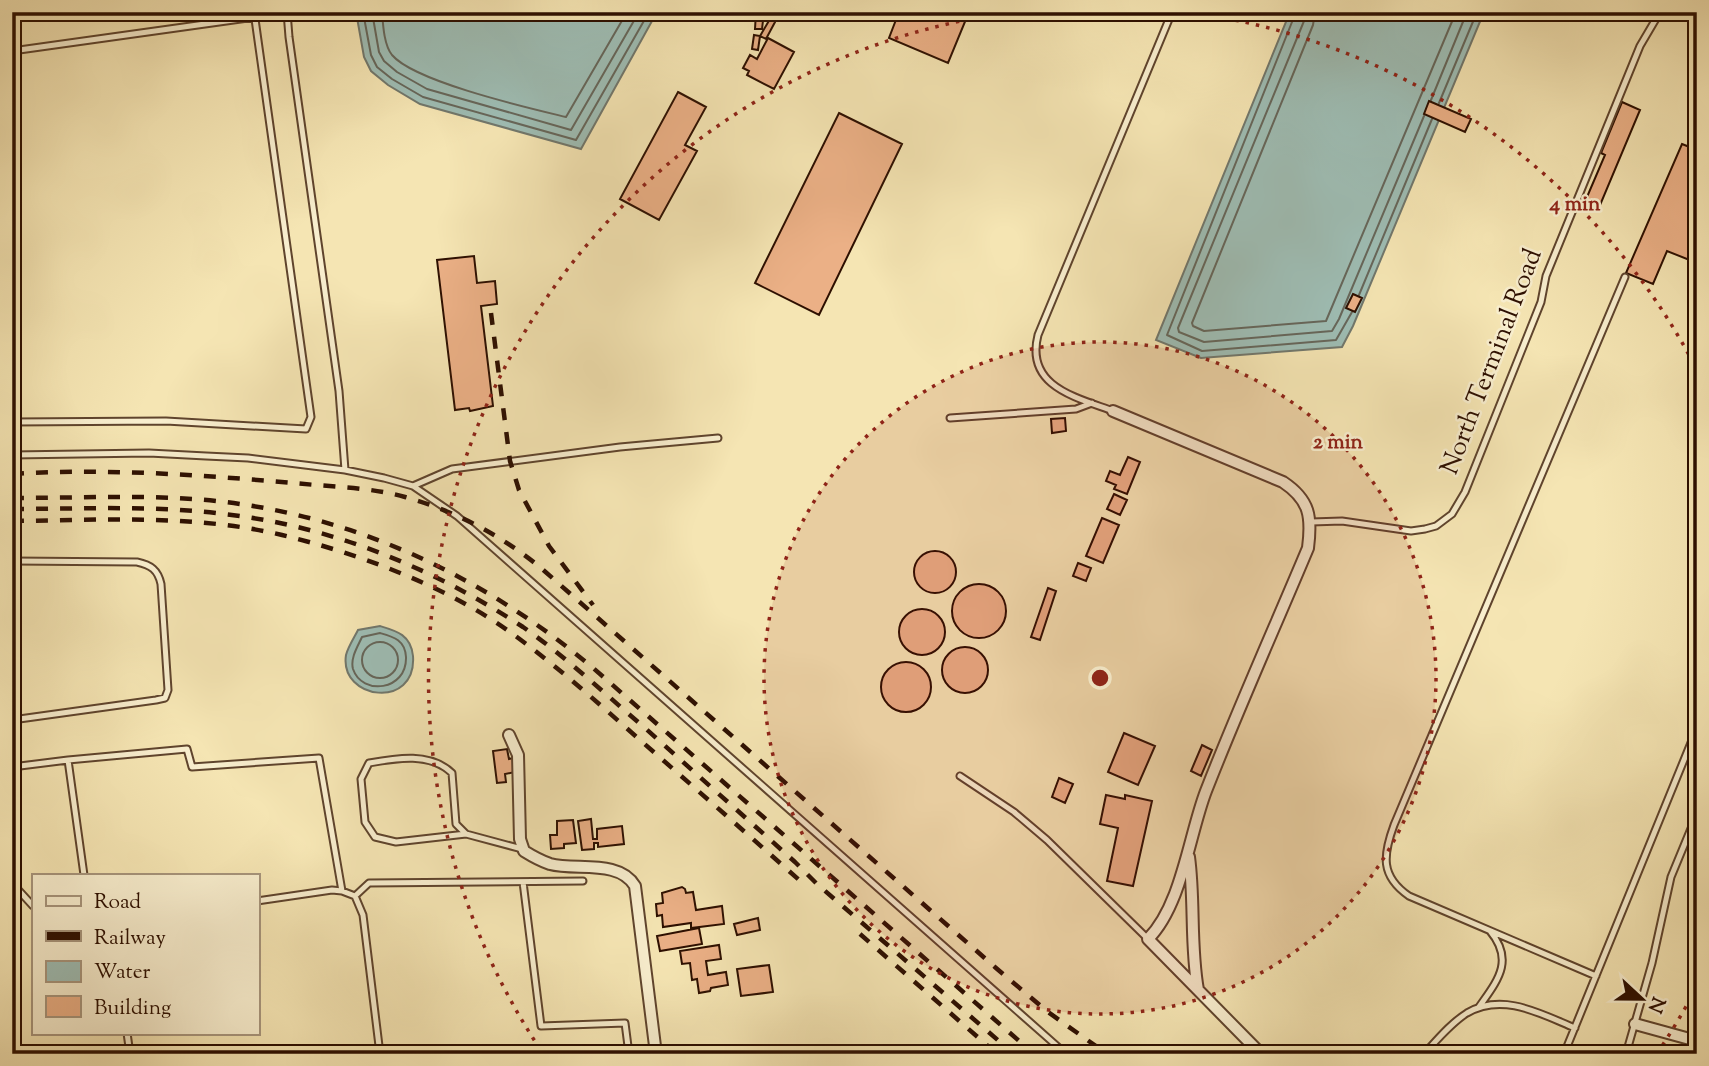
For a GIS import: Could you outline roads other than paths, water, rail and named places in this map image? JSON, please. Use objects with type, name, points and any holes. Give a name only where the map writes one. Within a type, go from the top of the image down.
[{"type":"street","points":[[1113,411],[1283,482],[1296,491],[1306,506],[1311,522],[1308,548],[1207,790],[1192,832],[1188,855],[1167,912],[1148,939],[1261,1054]]},
{"type":"street","points":[[509,735],[518,755],[520,839],[523,849],[551,864],[616,871],[631,878],[635,886],[656,1054]]},
{"type":"street","points":[[1188,855],[1193,966],[1198,990]]},
{"type":"street","points":[[1635,1024],[1697,1041]]},
{"type":"lane","points":[[288,12],[289,37],[338,391],[345,470]]},
{"type":"lane","points":[[1113,411],[1052,384],[1035,361],[1034,349],[1172,12]]},
{"type":"lane","name":"North Terminal Road","points":[[1311,522],[1342,521],[1411,531],[1436,526],[1452,514],[1465,492],[1541,302],[1546,276],[1640,46],[1660,12]]},
{"type":"lane","points":[[12,51],[255,15],[311,417],[306,429],[166,421],[12,422]]},
{"type":"lane","points":[[1596,976],[1409,896],[1401,891],[1386,867],[1385,859],[1387,843],[1625,277]]},
{"type":"lane","points":[[950,418],[1076,409],[1092,403]]},
{"type":"lane","points":[[412,486],[452,468],[620,447],[719,438]]},
{"type":"lane","points":[[12,455],[149,453],[248,458],[345,470],[412,486],[457,516],[1066,1054]]},
{"type":"lane","points":[[12,561],[137,562],[149,565],[159,574],[161,584],[168,690],[166,698],[156,701],[12,720]]},
{"type":"lane","points":[[1564,1054],[1697,728]]},
{"type":"lane","points":[[12,766],[187,749],[191,767],[319,758],[342,891]]},
{"type":"lane","points":[[466,834],[456,824],[452,773],[442,764],[428,759],[393,759],[369,763],[361,779],[365,822],[375,837],[396,842],[466,834],[523,849]]},
{"type":"lane","points":[[68,760],[84,874]]},
{"type":"lane","points":[[960,776],[1003,804],[1039,833],[1148,939]]},
{"type":"lane","points":[[1626,1054],[1671,877],[1697,814]]},
{"type":"lane","points":[[355,896],[369,883],[583,881]]},
{"type":"lane","points":[[523,882],[541,1026],[625,1023],[629,1054]]},
{"type":"lane","points":[[12,883],[32,905]]},
{"type":"lane","points":[[259,901],[332,890],[355,896],[363,915],[380,1054]]},
{"type":"lane","points":[[1479,1007],[1502,968],[1501,949],[1488,929]]},
{"type":"lane","points":[[1424,1054],[1465,1014],[1479,1007],[1514,1004],[1575,1028]]},
{"type":"lane","points":[[127,1034],[130,1054]]},
{"type":"water","points":[[356,12],[657,12],[581,149],[420,104],[388,85],[371,71],[364,57]]},
{"type":"water","points":[[1290,12],[1484,12],[1342,347],[1201,358],[1156,340]]},
{"type":"water","points":[[380,626],[397,632],[406,639],[413,656],[411,673],[403,685],[392,691],[378,693],[354,682],[347,670],[346,655],[358,630]]},
{"type":"railway","points":[[491,313],[510,461],[519,490],[549,546],[593,605]]},
{"type":"railway","points":[[12,474],[153,473],[364,489],[424,503],[477,525],[541,568],[996,968],[1048,1012],[1107,1054]]},
{"type":"railway","points":[[12,498],[170,498],[248,505],[302,516],[354,532],[405,551],[455,575],[502,602],[592,667],[1034,1054]]},
{"type":"railway","points":[[12,509],[171,509],[264,520],[342,539],[417,568],[453,586],[523,627],[570,663],[758,828],[817,884],[1014,1054]]},
{"type":"railway","points":[[12,521],[182,521],[249,528],[340,551],[430,586],[485,615],[544,658],[807,887]]},
{"type":"railway","points":[[860,934],[997,1054]]}]
